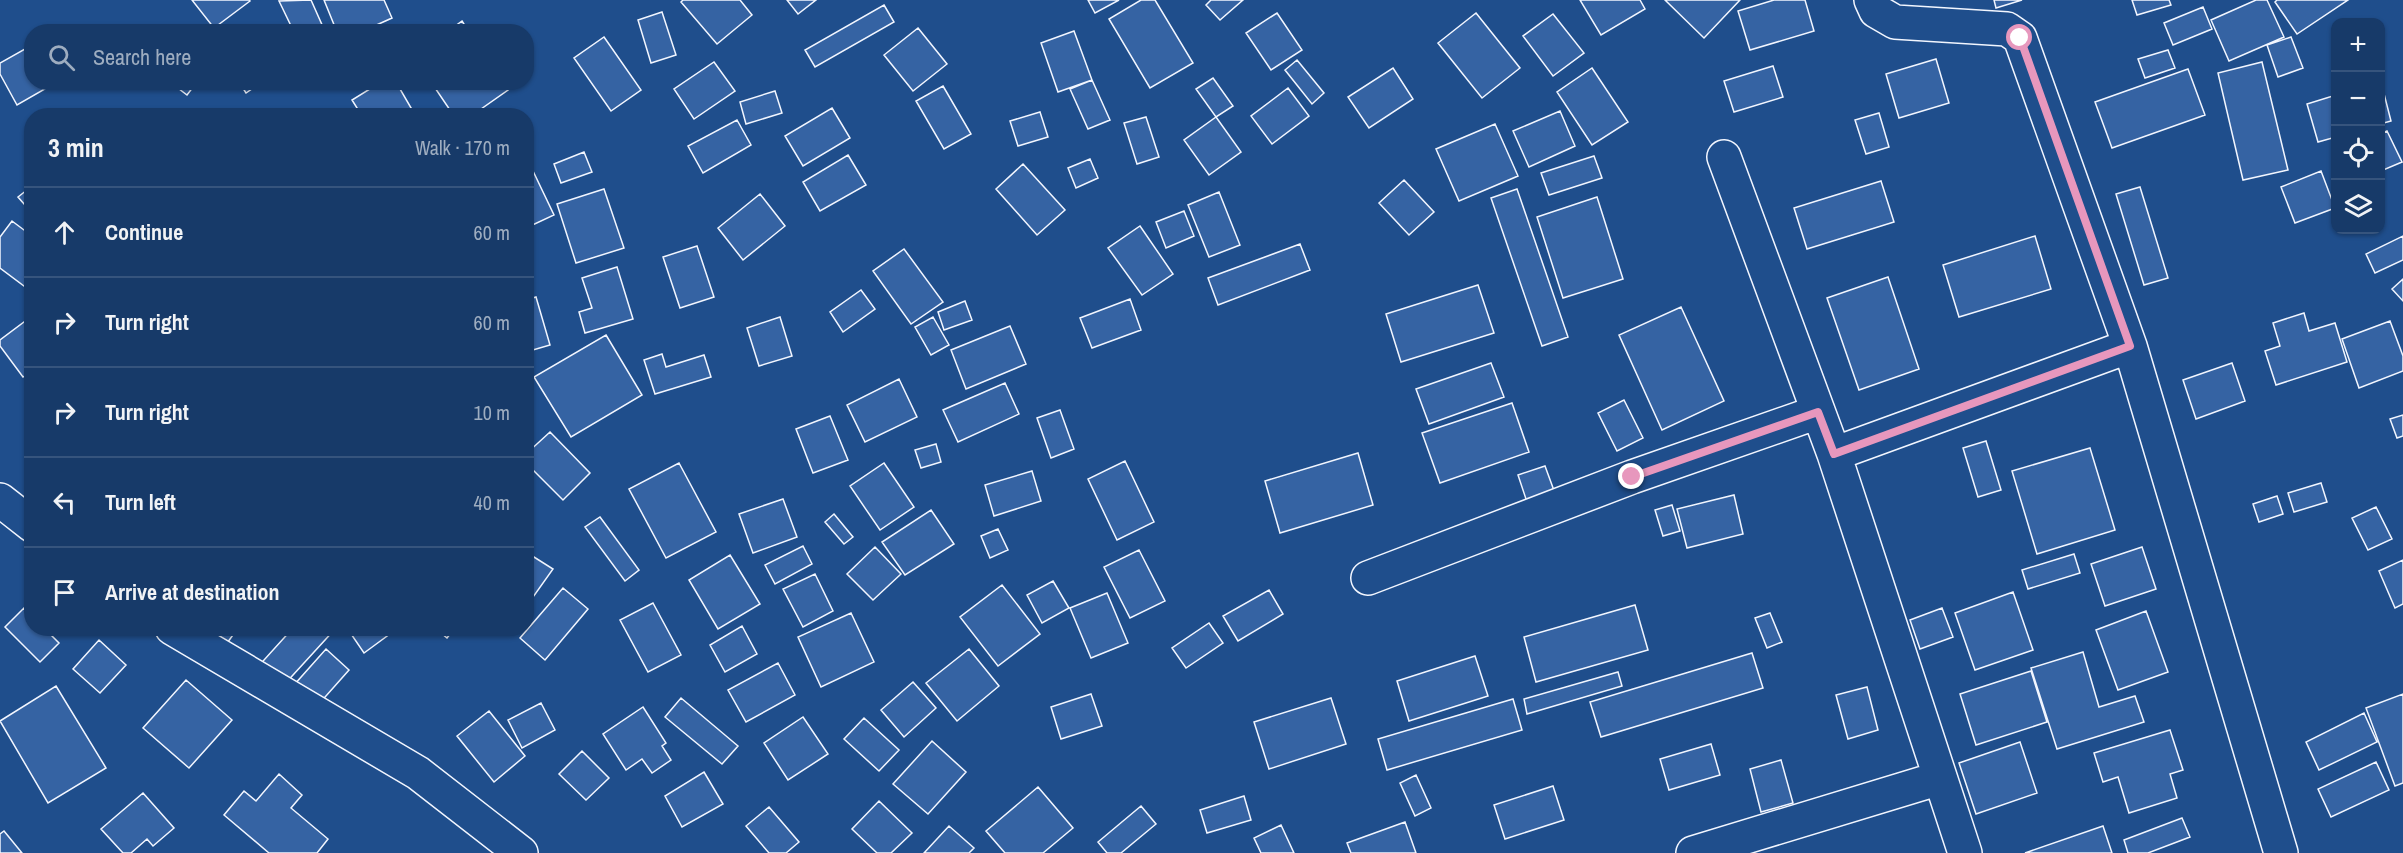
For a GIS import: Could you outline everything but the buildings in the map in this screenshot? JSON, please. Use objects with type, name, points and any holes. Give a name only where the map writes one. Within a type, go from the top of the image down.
[{"type":"street","points":[[1871,0],[1876,11],[1895,22],[2007,29],[2020,38],[2130,346],[2281,853]]},
{"type":"street","points":[[1724,157],[1834,454],[1965,853]]},
{"type":"street","points":[[1834,454],[2130,346]]},
{"type":"street","points":[[1368,578],[1632,477],[1818,412]]},
{"type":"street","points":[[0,500],[24,519]]},
{"type":"street","points":[[186,636],[418,773],[521,853]]},
{"type":"street","points":[[1693,853],[1940,778]]},
{"type":"route","points":[[1632,477],[1818,412],[1834,454],[2130,346],[2020,38]]}]
